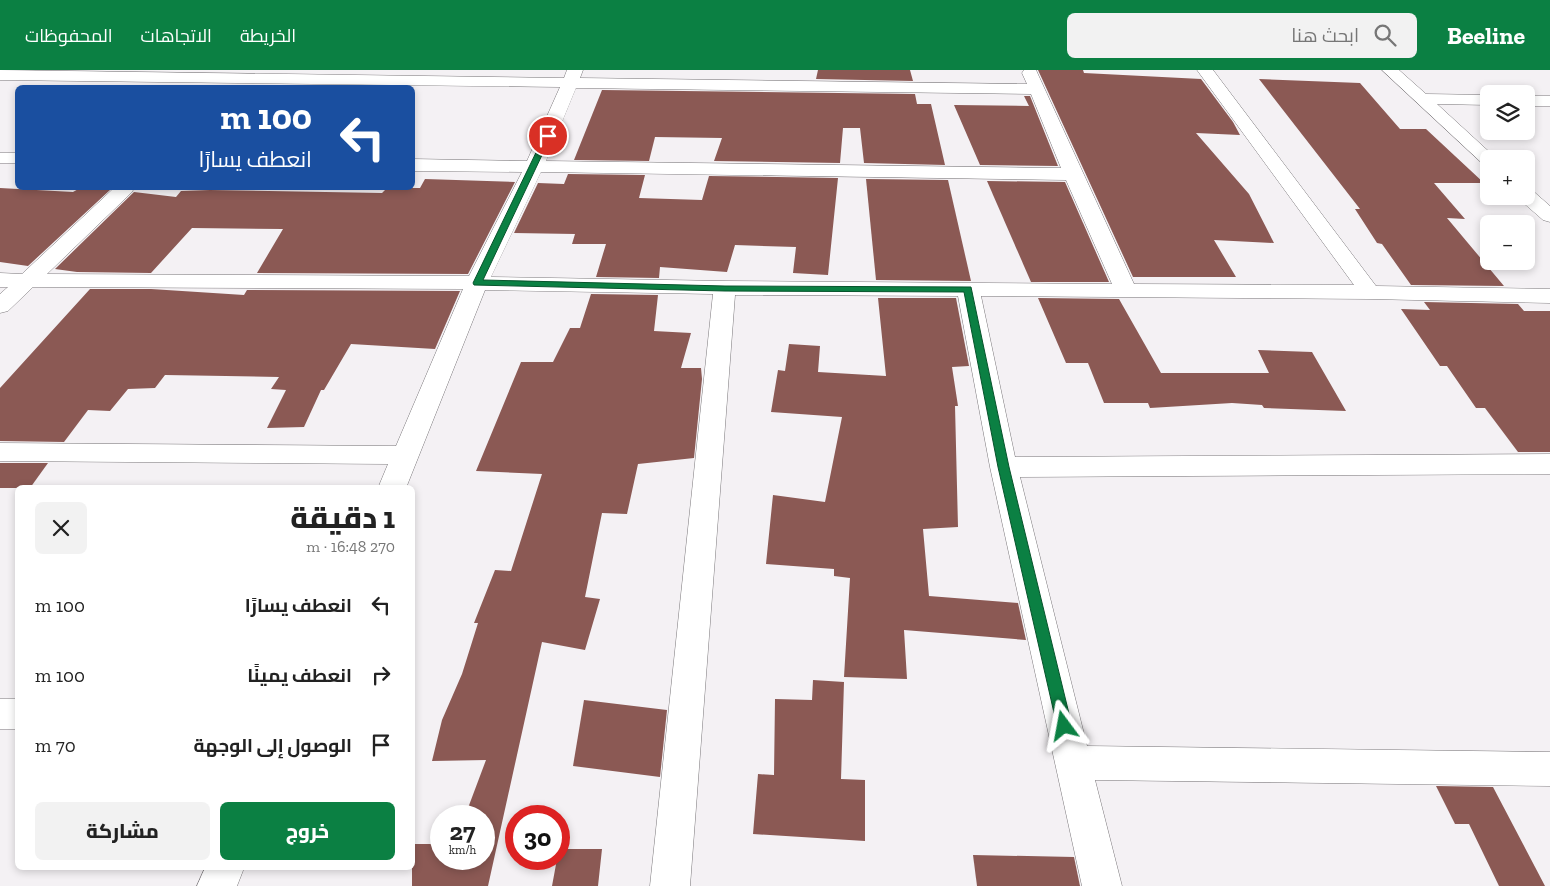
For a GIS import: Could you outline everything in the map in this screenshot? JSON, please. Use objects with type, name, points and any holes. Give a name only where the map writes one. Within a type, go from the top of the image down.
[{"type":"street","points":[[1029,70],[1073,174],[1126,291]]},
{"type":"street","points":[[1205,70],[1370,292]]},
{"type":"street","points":[[1390,70],[1480,152]]},
{"type":"street","points":[[0,75],[238,78],[572,76],[1037,89]]},
{"type":"street","points":[[393,485],[477,283],[534,167],[572,76]]},
{"type":"street","points":[[1422,99],[1480,100]]},
{"type":"street","points":[[1535,101],[1550,101]]},
{"type":"street","points":[[0,158],[15,158]]},
{"type":"street","points":[[415,165],[1073,174]]},
{"type":"street","points":[[0,306],[123,190]]},
{"type":"street","points":[[1535,202],[1550,216]]},
{"type":"street","points":[[0,280],[477,283],[725,288],[1370,292],[1550,296]]},
{"type":"street","points":[[670,886],[725,288]]},
{"type":"street","points":[[968,289],[1004,467],[1102,886]]},
{"type":"street","points":[[0,452],[407,455]]},
{"type":"street","points":[[1004,467],[1550,464]]},
{"type":"street","points":[[0,714],[15,714]]},
{"type":"street","points":[[1073,763],[1550,769]]},
{"type":"street","points":[[217,886],[224,870]]},
{"type":"building","points":[[818,70],[910,70],[913,81],[816,79]]},
{"type":"building","points":[[1038,70],[1083,70],[1084,73],[1201,79],[1233,122],[1240,135],[1196,133],[1249,194],[1274,243],[1214,240],[1236,277],[1133,277]]},
{"type":"building","points":[[1259,79],[1360,83],[1400,129],[1426,129],[1480,179],[1480,183],[1434,183],[1465,219],[1447,218],[1480,257],[1480,270],[1491,270],[1504,286],[1411,285],[1382,244],[1377,243],[1355,209],[1360,209]]},
{"type":"building","points":[[602,90],[915,94],[917,104],[931,104],[945,165],[864,163],[860,128],[843,128],[840,163],[714,161],[722,138],[655,137],[649,161],[574,160]]},
{"type":"building","points":[[1024,96],[1030,96],[1058,166],[980,165],[954,105],[1029,106]]},
{"type":"building","points":[[568,174],[645,175],[639,198],[702,200],[709,176],[838,178],[828,275],[793,273],[796,247],[735,245],[727,272],[660,267],[659,278],[596,277],[606,244],[572,244],[575,234],[514,233],[538,183],[564,184]]},
{"type":"building","points":[[425,179],[515,182],[468,274],[257,273],[283,229],[192,228],[151,273],[77,272],[55,269],[134,192],[176,197],[181,191],[382,193],[385,190],[415,190],[415,188],[420,188]]},
{"type":"building","points":[[866,179],[948,180],[971,281],[876,280]]},
{"type":"building","points":[[987,181],[1065,182],[1109,282],[1031,282]]},
{"type":"building","points":[[0,188],[73,192],[76,190],[110,190],[28,266],[0,262]]},
{"type":"building","points":[[90,289],[151,289],[244,295],[247,290],[460,291],[435,349],[351,344],[324,390],[321,390],[304,427],[267,428],[286,390],[271,389],[279,377],[165,375],[155,388],[128,389],[110,411],[88,410],[64,442],[0,441],[0,388]]},
{"type":"building","points":[[591,294],[658,295],[654,331],[691,333],[681,368],[701,368],[702,379],[694,458],[638,464],[627,514],[602,513],[585,597],[600,599],[585,650],[542,642],[495,854],[495,805],[469,805],[486,760],[432,761],[442,720],[462,674],[478,623],[474,623],[495,570],[511,571],[542,474],[476,471],[521,362],[553,362],[570,328],[580,328]]},
{"type":"building","points":[[878,298],[956,298],[969,366],[952,367],[958,406],[955,406],[958,527],[923,529],[929,596],[1018,603],[1026,640],[904,630],[907,679],[844,677],[850,578],[834,576],[834,569],[766,564],[773,495],[825,502],[842,417],[771,412],[778,370],[785,371],[789,344],[820,346],[818,372],[886,376]]},
{"type":"building","points":[[1038,298],[1119,299],[1161,373],[1269,373],[1258,350],[1312,352],[1346,411],[1264,408],[1262,405],[1232,403],[1150,408],[1148,403],[1104,403],[1088,363],[1066,363]]},
{"type":"building","points":[[1424,302],[1518,304],[1524,311],[1550,311],[1550,452],[1518,452],[1485,408],[1476,408],[1447,366],[1440,366],[1401,309],[1430,310]]},
{"type":"building","points":[[0,463],[48,463],[32,485],[15,485],[15,488],[0,488]]},
{"type":"building","points":[[813,680],[844,682],[841,779],[865,780],[865,841],[753,834],[758,774],[774,775],[775,699],[812,700]]},
{"type":"building","points":[[584,700],[667,710],[660,777],[573,766]]},
{"type":"building","points":[[1436,786],[1493,787],[1545,886],[1499,886],[1469,824],[1455,824]]},
{"type":"building","points":[[415,844],[430,844],[430,870],[492,870],[488,886],[412,886],[412,870],[415,870]]},
{"type":"building","points":[[570,849],[602,849],[598,886],[552,886],[555,870],[570,870]]},
{"type":"building","points":[[973,855],[1074,857],[1080,886],[977,886]]},
{"type":"route","points":[[548,136],[477,283],[725,288],[968,289],[1004,467],[1064,726]]}]
